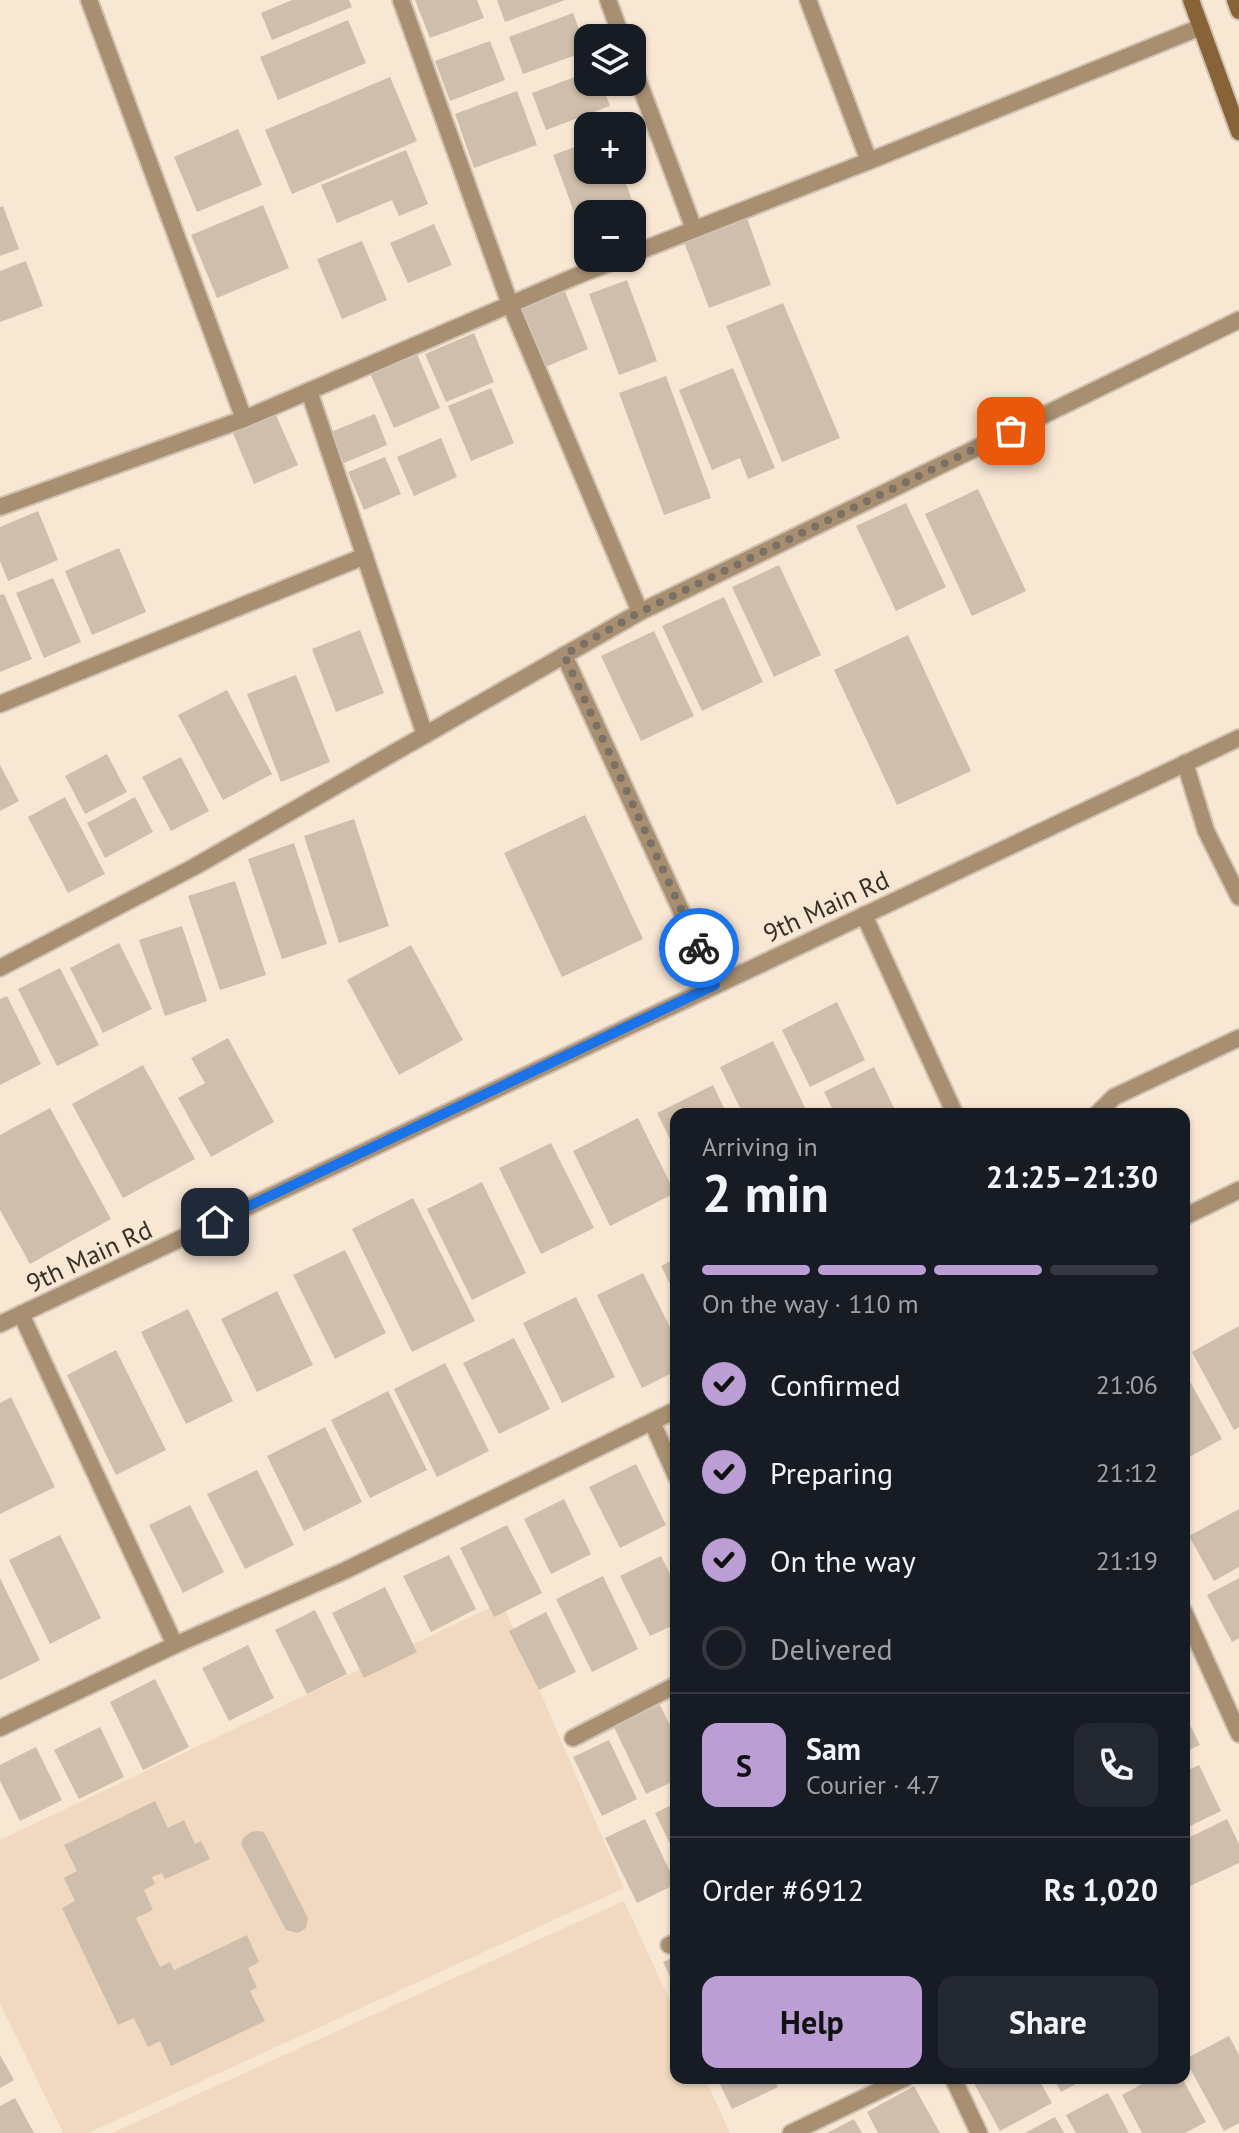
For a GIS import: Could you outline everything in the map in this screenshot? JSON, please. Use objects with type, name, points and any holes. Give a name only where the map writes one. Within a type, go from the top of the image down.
[{"type":"main road","points":[[1191,0],[1239,132]]},
{"type":"main road","points":[[1235,0],[1239,11]]},
{"type":"street","points":[[89,0],[244,419]]},
{"type":"street","points":[[401,0],[510,304],[640,612]]},
{"type":"street","points":[[608,0],[617,24]]},
{"type":"street","points":[[808,0],[869,161]]},
{"type":"street","points":[[646,248],[1201,27]]},
{"type":"street","points":[[644,96],[694,229]]},
{"type":"street","points":[[1,504],[244,419],[588,272]]},
{"type":"street","points":[[0,968],[194,867],[640,612],[1239,320]]},
{"type":"street","points":[[309,391],[425,735]]},
{"type":"street","points":[[0,704],[365,556]]},
{"type":"street","points":[[564,655],[715,985]]},
{"type":"street","name":"9th Main Rd","points":[[0,1324],[1239,738]]},
{"type":"street","points":[[1185,763],[1206,831],[1239,897]]},
{"type":"street","points":[[864,915],[952,1108]]},
{"type":"street","points":[[1103,1108],[1114,1097],[1239,1038]]},
{"type":"street","points":[[1190,1214],[1239,1190]]},
{"type":"street","points":[[21,1314],[175,1645]]},
{"type":"street","points":[[0,1728],[175,1645],[344,1571],[670,1413]]},
{"type":"street","points":[[652,1422],[670,1462]]},
{"type":"street","points":[[1190,1625],[1239,1734]]},
{"type":"street","points":[[573,1738],[670,1688]]},
{"type":"street","points":[[791,2133],[893,2084]]},
{"type":"street","points":[[956,2084],[979,2133]]},
{"type":"shaded area","points":[[502,1602],[624,1888],[88,2133],[63,2133],[0,2003],[0,1840]]},
{"type":"shaded area","points":[[624,1901],[670,2001],[670,2084],[708,2084],[730,2133],[112,2133]]},
{"type":"building","points":[[292,0],[349,0],[352,7],[272,40],[261,13]]},
{"type":"building","points":[[415,0],[477,0],[484,18],[430,38]]},
{"type":"building","points":[[497,0],[565,0],[505,22]]},
{"type":"building","points":[[573,13],[577,24],[574,24],[574,56],[523,74],[509,37]]},
{"type":"building","points":[[348,20],[366,63],[278,100],[260,57]]},
{"type":"building","points":[[490,41],[505,80],[450,101],[435,61]]},
{"type":"building","points":[[390,77],[417,141],[292,194],[265,130]]},
{"type":"building","points":[[574,77],[574,96],[606,96],[610,106],[594,112],[574,112],[574,120],[546,130],[532,93]]},
{"type":"building","points":[[517,91],[537,145],[474,168],[455,114]]},
{"type":"building","points":[[238,129],[262,185],[197,212],[174,157]]},
{"type":"building","points":[[574,147],[574,184],[626,184],[632,200],[574,200],[574,212],[553,155]]},
{"type":"building","points":[[406,150],[428,204],[399,216],[392,200],[337,223],[321,185]]},
{"type":"building","points":[[263,205],[289,268],[217,298],[191,235]]},
{"type":"building","points":[[3,206],[19,249],[0,256],[0,207]]},
{"type":"building","points":[[747,218],[771,285],[709,308],[684,242]]},
{"type":"building","points":[[434,224],[452,265],[408,283],[390,243]]},
{"type":"building","points":[[362,241],[387,300],[342,319],[317,259]]},
{"type":"building","points":[[26,261],[43,306],[0,322],[0,271]]},
{"type":"building","points":[[627,280],[657,361],[619,375],[589,294]]},
{"type":"building","points":[[564,289],[588,349],[543,368],[518,308]]},
{"type":"building","points":[[783,303],[840,438],[782,462],[726,326]]},
{"type":"building","points":[[474,333],[494,382],[446,402],[425,354]]},
{"type":"building","points":[[417,354],[440,408],[394,428],[370,373]]},
{"type":"building","points":[[733,368],[775,468],[748,479],[740,458],[712,470],[679,390]]},
{"type":"building","points":[[666,376],[711,498],[664,515],[619,393]]},
{"type":"building","points":[[491,388],[514,443],[471,461],[448,406]]},
{"type":"building","points":[[375,414],[387,445],[344,463],[331,432]]},
{"type":"building","points":[[276,415],[298,465],[254,484],[233,433]]},
{"type":"building","points":[[441,438],[457,477],[414,496],[397,457]]},
{"type":"building","points":[[385,457],[401,494],[364,510],[348,472]]},
{"type":"building","points":[[978,489],[1026,591],[972,616],[925,514]]},
{"type":"building","points":[[906,503],[946,587],[896,611],[856,526]]},
{"type":"building","points":[[38,511],[58,560],[8,581],[0,561],[0,527]]},
{"type":"building","points":[[119,548],[146,612],[92,635],[65,571]]},
{"type":"building","points":[[779,565],[821,655],[774,677],[732,587]]},
{"type":"building","points":[[53,578],[81,642],[44,658],[16,593]]},
{"type":"building","points":[[4,594],[32,659],[0,672],[0,595]]},
{"type":"building","points":[[724,597],[763,682],[702,711],[662,626]]},
{"type":"building","points":[[360,630],[384,693],[336,712],[312,649]]},
{"type":"building","points":[[654,631],[694,716],[641,741],[601,656]]},
{"type":"building","points":[[908,635],[971,771],[897,805],[834,670]]},
{"type":"building","points":[[296,675],[330,762],[281,782],[247,694]]},
{"type":"building","points":[[227,690],[272,774],[223,800],[178,715]]},
{"type":"building","points":[[107,754],[127,792],[85,814],[65,776]]},
{"type":"building","points":[[181,757],[209,811],[171,831],[142,777]]},
{"type":"building","points":[[0,765],[19,801],[0,811]]},
{"type":"building","points":[[65,797],[105,874],[68,893],[28,817]]},
{"type":"building","points":[[135,797],[153,832],[105,858],[87,823]]},
{"type":"building","points":[[585,815],[643,939],[562,977],[504,853]]},
{"type":"building","points":[[354,819],[389,926],[339,943],[304,836]]},
{"type":"building","points":[[294,843],[327,944],[282,959],[248,859]]},
{"type":"building","points":[[235,881],[266,975],[220,990],[188,896]]},
{"type":"building","points":[[182,926],[207,1001],[165,1016],[139,940]]},
{"type":"building","points":[[119,943],[152,1009],[103,1033],[70,968]]},
{"type":"building","points":[[411,945],[463,1040],[399,1075],[347,980]]},
{"type":"building","points":[[60,968],[99,1045],[57,1066],[18,989]]},
{"type":"building","points":[[7,996],[41,1064],[0,1085],[0,999]]},
{"type":"building","points":[[837,1002],[865,1060],[810,1087],[782,1030]]},
{"type":"building","points":[[228,1038],[274,1122],[211,1157],[178,1098],[205,1083],[191,1058]]},
{"type":"building","points":[[773,1041],[805,1108],[740,1108],[720,1067]]},
{"type":"building","points":[[143,1065],[195,1159],[123,1198],[72,1104]]},
{"type":"building","points":[[874,1067],[894,1108],[832,1108],[824,1092]]},
{"type":"building","points":[[713,1085],[724,1108],[670,1108],[670,1139],[657,1113]]},
{"type":"building","points":[[50,1108],[111,1219],[30,1264],[0,1210],[0,1135]]},
{"type":"building","points":[[638,1118],[670,1183],[670,1196],[610,1226],[573,1151]]},
{"type":"building","points":[[551,1143],[594,1228],[541,1254],[499,1168]]},
{"type":"building","points":[[482,1182],[526,1273],[472,1300],[427,1209]]},
{"type":"building","points":[[413,1198],[475,1321],[412,1352],[352,1229]]},
{"type":"building","points":[[345,1250],[386,1333],[335,1359],[293,1275]]},
{"type":"building","points":[[670,1261],[670,1284],[661,1266]]},
{"type":"building","points":[[643,1273],[670,1327],[670,1374],[642,1388],[597,1295]]},
{"type":"building","points":[[277,1291],[313,1365],[257,1392],[221,1319]]},
{"type":"building","points":[[576,1297],[615,1377],[562,1403],[523,1323]]},
{"type":"building","points":[[188,1309],[233,1401],[186,1424],[141,1332]]},
{"type":"building","points":[[1239,1326],[1239,1427],[1234,1430],[1192,1352]]},
{"type":"building","points":[[514,1338],[550,1409],[499,1434],[463,1363]]},
{"type":"building","points":[[116,1350],[166,1450],[116,1475],[67,1375]]},
{"type":"building","points":[[445,1363],[489,1451],[437,1477],[394,1389]]},
{"type":"building","points":[[1190,1382],[1222,1439],[1190,1457]]},
{"type":"building","points":[[388,1391],[427,1470],[370,1498],[331,1420]]},
{"type":"building","points":[[11,1397],[55,1487],[0,1514],[0,1403]]},
{"type":"building","points":[[325,1427],[362,1502],[304,1531],[267,1456]]},
{"type":"building","points":[[636,1464],[666,1525],[620,1548],[589,1487]]},
{"type":"building","points":[[257,1470],[294,1545],[245,1569],[207,1494]]},
{"type":"building","points":[[564,1499],[591,1554],[551,1574],[524,1519]]},
{"type":"building","points":[[190,1505],[224,1572],[183,1593],[149,1525]]},
{"type":"building","points":[[1239,1509],[1239,1567],[1214,1581],[1190,1535]]},
{"type":"building","points":[[507,1525],[542,1593],[494,1617],[460,1548]]},
{"type":"building","points":[[60,1535],[101,1618],[50,1644],[9,1560]]},
{"type":"building","points":[[449,1555],[476,1609],[431,1632],[403,1576]]},
{"type":"building","points":[[661,1556],[670,1574],[670,1627],[650,1636],[620,1576]]},
{"type":"building","points":[[603,1576],[638,1649],[592,1672],[556,1599]]},
{"type":"building","points":[[0,1578],[40,1660],[0,1680]]},
{"type":"building","points":[[1239,1578],[1239,1638],[1232,1642],[1207,1595]]},
{"type":"building","points":[[385,1587],[417,1652],[364,1678],[332,1613]]},
{"type":"building","points":[[315,1610],[347,1674],[307,1694],[275,1630]]},
{"type":"building","points":[[546,1612],[576,1672],[539,1690],[509,1631]]},
{"type":"building","points":[[248,1645],[274,1698],[229,1721],[202,1668]]},
{"type":"building","points":[[155,1679],[189,1747],[143,1770],[110,1702]]},
{"type":"building","points":[[660,1705],[670,1725],[670,1783],[646,1794],[614,1727]]},
{"type":"building","points":[[1190,1725],[1200,1745],[1190,1749]]},
{"type":"building","points":[[100,1727],[124,1777],[79,1799],[54,1750]]},
{"type":"building","points":[[609,1740],[637,1799],[602,1816],[573,1757]]},
{"type":"building","points":[[36,1747],[62,1800],[20,1821],[0,1781],[0,1765]]},
{"type":"building","points":[[1199,1765],[1221,1811],[1190,1826],[1190,1769]]},
{"type":"building","points":[[155,1801],[168,1828],[184,1820],[195,1844],[201,1841],[210,1859],[165,1879],[162,1873],[152,1877],[155,1884],[144,1890],[153,1910],[136,1918],[160,1967],[170,1962],[174,1970],[247,1935],[259,1962],[248,1968],[257,1988],[250,1991],[265,2021],[171,2066],[160,2041],[148,2047],[134,2018],[118,2025],[62,1908],[75,1901],[64,1878],[77,1871],[64,1845]]},
{"type":"building","points":[[670,1806],[670,1844],[655,1813]]},
{"type":"building","points":[[645,1819],[670,1871],[670,1887],[637,1903],[605,1838]]},
{"type":"building","points":[[1227,1819],[1239,1844],[1239,1863],[1190,1886],[1190,1837]]},
{"type":"building","points":[[257,1831],[264,1832],[308,1918],[306,1928],[298,1933],[286,1930],[241,1844],[243,1838]]},
{"type":"building","points":[[670,1959],[670,1977],[663,1962]]},
{"type":"building","points":[[1229,2036],[1239,2055],[1239,2123],[1224,2131],[1190,2068],[1190,2056]]},
{"type":"building","points":[[0,2055],[14,2080],[0,2088]]},
{"type":"building","points":[[720,2084],[776,2084],[778,2087],[732,2109]]},
{"type":"building","points":[[974,2084],[1041,2084],[1052,2103],[1000,2131]]},
{"type":"building","points":[[1057,2084],[1076,2084],[1061,2092]]},
{"type":"building","points":[[1142,2084],[1185,2084],[1206,2122],[1185,2133],[1142,2133],[1122,2095]]},
{"type":"building","points":[[914,2086],[940,2133],[878,2133],[867,2112]]},
{"type":"building","points":[[1108,2093],[1129,2133],[1076,2133],[1066,2115]]},
{"type":"building","points":[[15,2098],[34,2133],[0,2133],[0,2106]]},
{"type":"building","points":[[1055,2117],[1064,2133],[1025,2133]]},
{"type":"building","points":[[854,2119],[862,2133],[827,2133]]},
{"type":"way so far","points":[[699,948],[564,655],[640,612],[1011,431]]},
{"type":"route","points":[[215,1222],[715,985],[699,948]]}]
